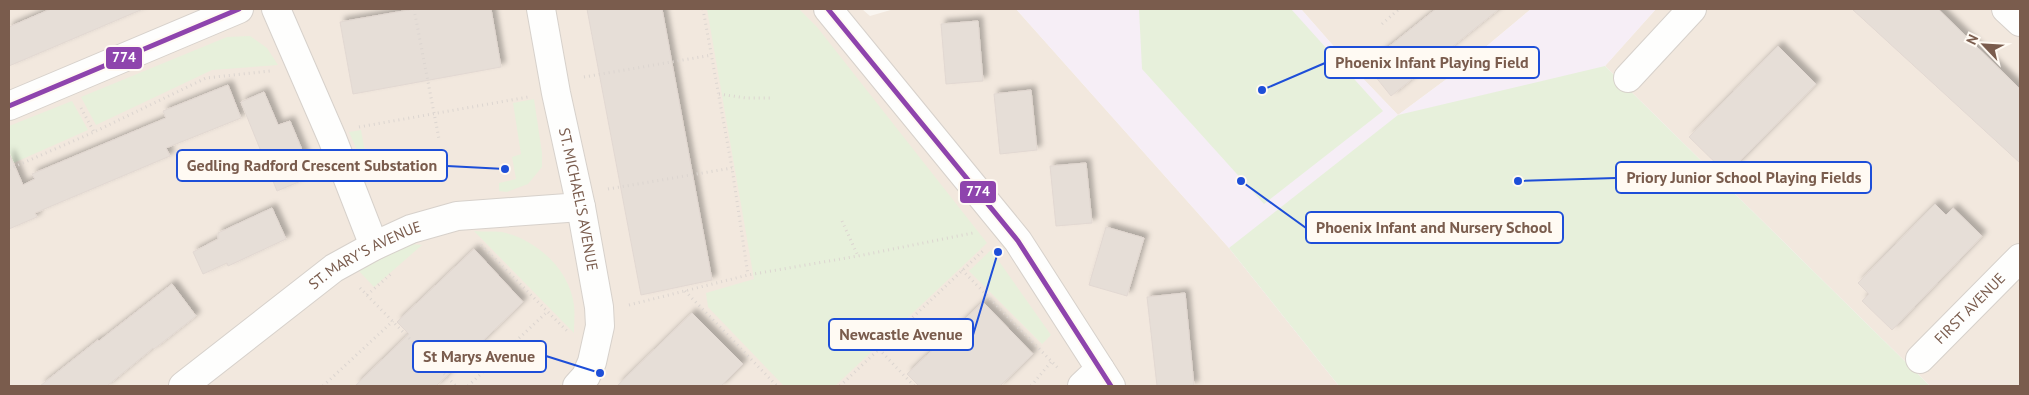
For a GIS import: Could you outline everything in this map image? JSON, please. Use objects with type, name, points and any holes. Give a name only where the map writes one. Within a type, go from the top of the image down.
[{"type":"street","points":[[9,106],[240,9]]},
{"type":"street","points":[[276,9],[332,138],[374,246]]},
{"type":"street","name":"ST. MICHAEL'S AVENUE","points":[[541,9],[599,307],[600,326],[592,362],[586,376],[577,386]]},
{"type":"street","points":[[828,9],[1018,241],[1096,380]]},
{"type":"street","points":[[1628,78],[1692,9]]},
{"type":"street","name":"ST. MARY'S AVENUE","points":[[183,386],[334,268],[374,246],[411,229],[457,216],[580,202]]},
{"type":"street","name":"FIRST AVENUE","points":[[1920,358],[2020,258]]},
{"type":"path","points":[[414,9],[438,140]]},
{"type":"path","points":[[703,9],[732,168],[748,275]]},
{"type":"path","points":[[1382,24],[1399,9]]},
{"type":"path","points":[[332,138],[339,130],[712,55]]},
{"type":"path","points":[[9,169],[94,132],[206,78],[302,67]]},
{"type":"path","points":[[719,94],[746,98],[773,98]]},
{"type":"path","points":[[580,202],[590,192],[732,168]]},
{"type":"path","points":[[457,216],[462,225],[583,347],[592,362]]},
{"type":"path","points":[[842,221],[858,256]]},
{"type":"path","points":[[599,307],[615,308],[748,275],[858,256],[973,233]]},
{"type":"path","points":[[840,386],[993,242],[1018,241]]},
{"type":"path","points":[[334,268],[346,273],[456,386]]},
{"type":"path","points":[[962,270],[1066,377],[1096,380]]},
{"type":"path","points":[[685,291],[776,386]]},
{"type":"path","points":[[468,386],[548,312]]},
{"type":"path","points":[[323,386],[393,321]]},
{"type":"path","points":[[879,349],[914,386]]},
{"type":"path","points":[[1031,386],[1052,362]]},
{"type":"shaded area","points":[[9,9],[862,9],[870,16],[894,9],[1016,9],[1229,248],[1339,386],[9,386]]},
{"type":"shaded area","points":[[1016,9],[1301,9],[1351,66],[1398,115],[1452,75],[1531,9],[1656,9],[1605,66],[1930,386],[1339,386],[1229,248]]},
{"type":"shaded area","points":[[1301,9],[1531,9],[1452,75],[1398,115],[1351,66]]},
{"type":"shaded area","points":[[1656,9],[2020,9],[2020,386],[1930,386],[1605,66]]},
{"type":"green space","points":[[707,9],[799,9],[817,27],[987,243],[835,386],[784,386],[708,307],[706,293],[754,279]]},
{"type":"green space","points":[[1139,9],[1291,9],[1383,111],[1264,204],[1142,69]]},
{"type":"green space","points":[[250,36],[267,48],[278,65],[212,70],[96,125],[81,97],[227,37]]},
{"type":"green space","points":[[1605,66],[1930,386],[1339,386],[1229,248],[1398,115]]},
{"type":"green space","points":[[534,99],[542,153],[542,167],[528,184],[507,192],[499,191],[499,183],[516,179],[512,157],[521,154],[513,103]]},
{"type":"green space","points":[[72,101],[88,130],[9,165],[9,126]]},
{"type":"green space","points":[[361,130],[370,180],[349,132]]},
{"type":"green space","points":[[474,231],[502,232],[515,236],[538,249],[549,258],[558,268],[571,292],[574,305],[574,333]]},
{"type":"green space","points":[[412,244],[422,245],[374,287],[358,270],[394,250]]},
{"type":"green space","points":[[991,250],[1051,335],[1042,344],[969,271]]},
{"type":"building","points":[[51,9],[143,9],[9,66],[9,27]]},
{"type":"building","points":[[415,9],[491,9],[501,67],[353,94],[340,22]]},
{"type":"building","points":[[587,9],[662,9],[712,280],[641,295]]},
{"type":"building","points":[[1436,9],[1499,9],[1391,96],[1366,65]]},
{"type":"building","points":[[1852,9],[1938,9],[2020,89],[2020,163]]},
{"type":"building","points":[[978,21],[983,81],[946,84],[941,24]]},
{"type":"building","points":[[1778,46],[1816,84],[1727,174],[1689,137]]},
{"type":"building","points":[[228,85],[241,118],[166,148],[170,156],[35,213],[37,217],[9,229],[9,153],[23,185],[35,179],[32,174],[166,118],[163,111]]},
{"type":"building","points":[[1031,90],[1037,150],[1000,154],[994,94]]},
{"type":"building","points":[[264,92],[278,125],[290,121],[313,176],[277,191],[241,102]]},
{"type":"building","points":[[1086,163],[1092,223],[1056,226],[1050,166]]},
{"type":"building","points":[[1935,204],[1946,215],[1953,208],[1982,236],[1892,330],[1862,301],[1869,294],[1858,283]]},
{"type":"building","points":[[272,208],[286,239],[228,266],[227,263],[203,274],[193,252],[218,239],[218,233]]},
{"type":"building","points":[[1106,227],[1144,238],[1127,296],[1089,285]]},
{"type":"building","points":[[474,249],[523,302],[436,386],[355,386],[409,334],[397,322]]},
{"type":"building","points":[[172,284],[196,316],[107,386],[40,386],[98,340]]},
{"type":"building","points":[[1185,293],[1194,386],[1157,386],[1147,297]]},
{"type":"building","points":[[983,302],[1033,354],[1000,386],[919,386],[907,374]]},
{"type":"building","points":[[692,313],[743,364],[721,386],[617,386]]},
{"type":"transit line","name":"774","points":[[9,106],[239,9]]},
{"type":"transit line","name":"774","points":[[828,9],[1018,241],[1111,386]]},
{"type":"place","name":"Phoenix Infant Playing Field","points":[[1262,90]]},
{"type":"place","name":"Gedling Radford Crescent Substation","points":[[505,169]]},
{"type":"place","name":"Phoenix Infant and Nursery School","points":[[1241,181]]},
{"type":"place","name":"Priory Junior School Playing Fields","points":[[1518,181]]},
{"type":"place","name":"Newcastle Avenue","points":[[998,252]]},
{"type":"place","name":"St Marys Avenue","points":[[600,373]]}]
